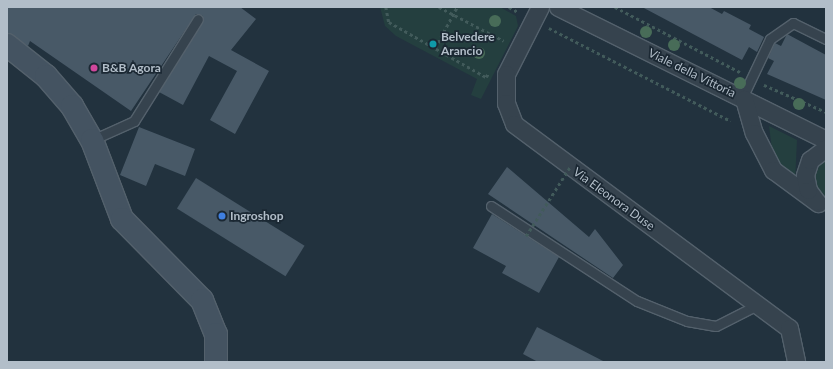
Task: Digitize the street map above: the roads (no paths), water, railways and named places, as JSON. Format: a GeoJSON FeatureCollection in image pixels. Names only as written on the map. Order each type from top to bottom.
{"type":"FeatureCollection","features":[{"type":"Feature","properties":{"kind":"main road"},"geometry":{"type":"LineString","coordinates":[[7,45],[60,90],[92,140],[122,219],[189,286],[211,316],[216,334],[216,362]]}},
{"type":"Feature","properties":{"kind":"street","name":"Viale della Vittoria"},"geometry":{"type":"LineString","coordinates":[[558,7],[826,140]]}},
{"type":"Feature","properties":{"kind":"street","name":"Via Eleonora Duse"},"geometry":{"type":"LineString","coordinates":[[537,14],[509,47],[505,81],[511,117],[518,129],[759,304],[789,328],[796,362]]}},
{"type":"Feature","properties":{"kind":"street"},"geometry":{"type":"LineString","coordinates":[[743,98],[754,133],[773,170],[822,205]]}},
{"type":"Feature","properties":{"kind":"street"},"geometry":{"type":"LineString","coordinates":[[822,205],[808,190],[805,175],[810,160],[826,148]]}},
{"type":"Feature","properties":{"kind":"lane"},"geometry":{"type":"LineString","coordinates":[[92,140],[134,120],[198,19]]}},
{"type":"Feature","properties":{"kind":"lane"},"geometry":{"type":"LineString","coordinates":[[743,98],[770,38],[793,23],[826,39]]}},
{"type":"Feature","properties":{"kind":"lane"},"geometry":{"type":"LineString","coordinates":[[491,206],[637,301],[687,321],[716,326],[759,304]]}},
{"type":"Feature","properties":{"kind":"place","name":"Belvedere Arancio"},"geometry":{"type":"Point","coordinates":[433,44]}},
{"type":"Feature","properties":{"kind":"place","name":"B&B Agora"},"geometry":{"type":"Point","coordinates":[94,68]}},
{"type":"Feature","properties":{"kind":"place","name":"Ingroshop"},"geometry":{"type":"Point","coordinates":[222,216]}}]}
